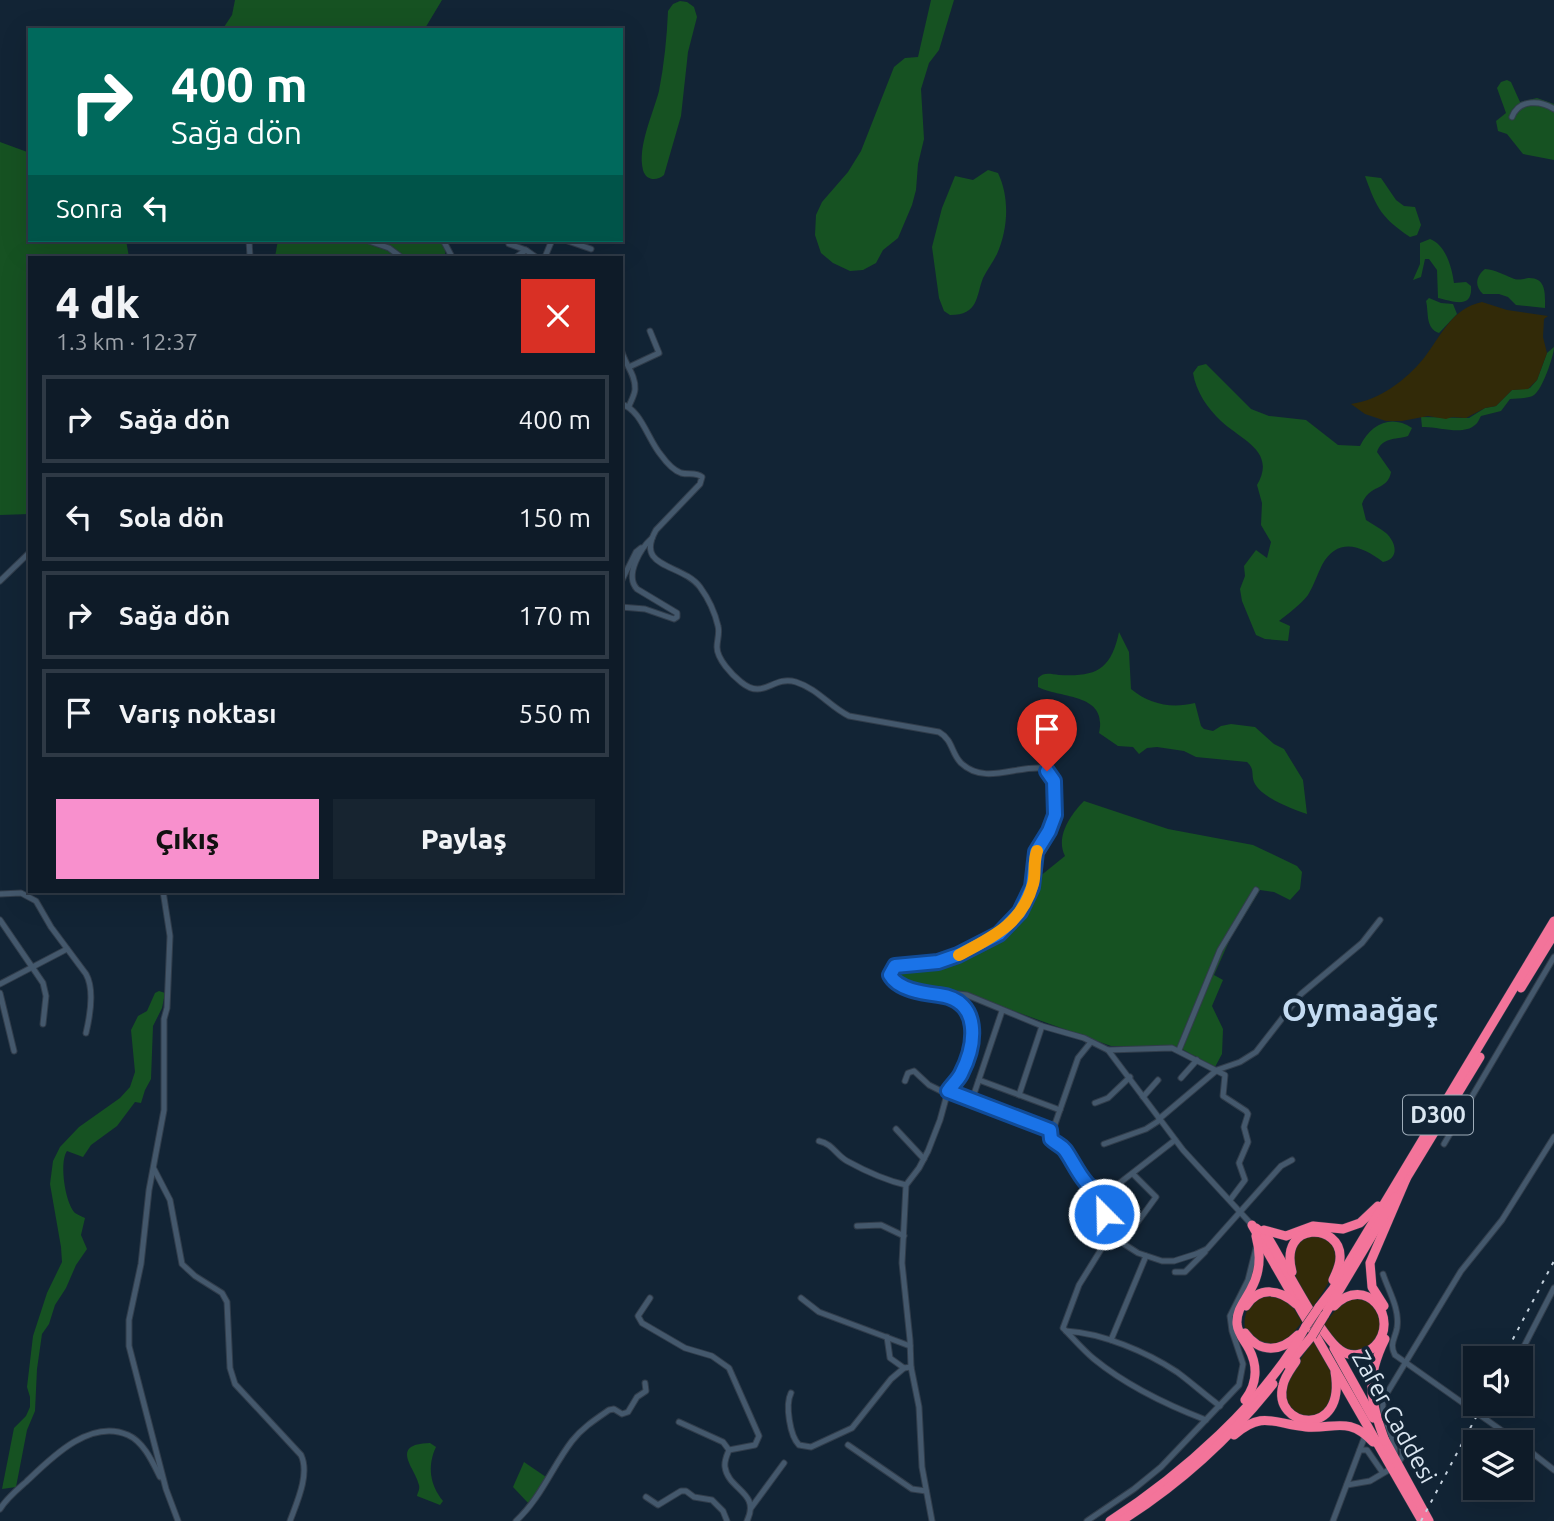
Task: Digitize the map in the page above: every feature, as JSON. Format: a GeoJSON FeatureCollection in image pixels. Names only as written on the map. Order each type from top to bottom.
{"type":"FeatureCollection","features":[{"type":"Feature","properties":{"kind":"highway","name":"D300"},"geometry":{"type":"LineString","coordinates":[[1403,1178],[1554,921]]}},
{"type":"Feature","properties":{"kind":"highway","name":"D300"},"geometry":{"type":"LineString","coordinates":[[1121,1521],[1192,1468],[1244,1417],[1319,1336],[1322,1312],[1554,934]]}},
{"type":"Feature","properties":{"kind":"highway"},"geometry":{"type":"LineString","coordinates":[[1252,1225],[1272,1234],[1286,1236],[1313,1226],[1336,1229],[1351,1227],[1368,1217],[1403,1178]]}},
{"type":"Feature","properties":{"kind":"highway"},"geometry":{"type":"LineString","coordinates":[[1389,1438],[1372,1405],[1371,1380],[1373,1367],[1386,1338],[1389,1319],[1372,1287],[1369,1271],[1372,1255],[1403,1178]]}},
{"type":"Feature","properties":{"kind":"highway"},"geometry":{"type":"LineString","coordinates":[[1188,1462],[1241,1405],[1254,1385],[1254,1362],[1237,1324],[1242,1302],[1255,1282],[1258,1269],[1257,1241],[1252,1225]]}},
{"type":"Feature","properties":{"kind":"highway"},"geometry":{"type":"LineString","coordinates":[[1252,1225],[1268,1238],[1297,1287],[1319,1336]]}},
{"type":"Feature","properties":{"kind":"highway"},"geometry":{"type":"LineString","coordinates":[[1252,1225],[1306,1321]]}},
{"type":"Feature","properties":{"kind":"highway"},"geometry":{"type":"LineString","coordinates":[[1297,1287],[1289,1260],[1292,1245],[1306,1233],[1317,1232],[1329,1237],[1338,1246],[1340,1259],[1322,1312]]}},
{"type":"Feature","properties":{"kind":"highway"},"geometry":{"type":"LineString","coordinates":[[1306,1321],[1288,1344],[1273,1349],[1254,1343],[1245,1333],[1242,1322],[1245,1308],[1250,1301],[1258,1294],[1272,1291],[1287,1296],[1319,1336],[1341,1351],[1360,1354],[1377,1344],[1382,1335],[1382,1313],[1376,1303],[1367,1296],[1356,1294],[1344,1297],[1322,1312]]}},
{"type":"Feature","properties":{"kind":"highway","name":"D300"},"geometry":{"type":"LineString","coordinates":[[1110,1521],[1154,1491],[1236,1417],[1298,1342],[1306,1321],[1322,1312]]}},
{"type":"Feature","properties":{"kind":"highway"},"geometry":{"type":"LineString","coordinates":[[1319,1336],[1284,1381],[1282,1388],[1285,1405],[1292,1414],[1301,1420],[1312,1422],[1326,1415],[1335,1400],[1334,1368]]}},
{"type":"Feature","properties":{"kind":"highway","name":"Zafer Caddesi"},"geometry":{"type":"LineString","coordinates":[[1319,1336],[1389,1438],[1392,1466],[1422,1521]]}},
{"type":"Feature","properties":{"kind":"highway","name":"Zafer Caddesi"},"geometry":{"type":"LineString","coordinates":[[1319,1336],[1382,1452],[1429,1521]]}},
{"type":"Feature","properties":{"kind":"highway"},"geometry":{"type":"LineString","coordinates":[[1158,1495],[1194,1469],[1242,1428],[1257,1420],[1274,1420],[1310,1427],[1342,1425],[1366,1434],[1382,1452]]}},
{"type":"Feature","properties":{"kind":"street"},"geometry":{"type":"LineString","coordinates":[[1512,117],[1518,108],[1539,101],[1554,109]]}},
{"type":"Feature","properties":{"kind":"street"},"geometry":{"type":"LineString","coordinates":[[372,242],[389,248],[400,256]]}},
{"type":"Feature","properties":{"kind":"street"},"geometry":{"type":"LineString","coordinates":[[572,242],[591,248]]}},
{"type":"Feature","properties":{"kind":"street"},"geometry":{"type":"LineString","coordinates":[[509,244],[531,251],[535,256]]}},
{"type":"Feature","properties":{"kind":"street"},"geometry":{"type":"LineString","coordinates":[[517,256],[526,250]]}},
{"type":"Feature","properties":{"kind":"street"},"geometry":{"type":"LineString","coordinates":[[629,367],[659,353],[650,331]]}},
{"type":"Feature","properties":{"kind":"street"},"geometry":{"type":"LineString","coordinates":[[623,358],[629,367],[635,388],[629,406]]}},
{"type":"Feature","properties":{"kind":"street"},"geometry":{"type":"LineString","coordinates":[[623,404],[629,406],[671,467],[680,472],[698,474],[702,479],[652,538],[636,552],[623,578]]}},
{"type":"Feature","properties":{"kind":"street"},"geometry":{"type":"LineString","coordinates":[[652,538],[650,552],[654,559],[684,573],[706,596],[718,624],[718,653],[732,673],[749,688],[760,690],[778,682],[796,682],[823,695],[849,716],[939,732],[950,740],[957,759],[968,768],[1003,775],[1041,768],[1051,775],[1055,788],[1055,815],[1036,852],[1032,887],[1015,918],[999,934],[958,955],[938,962],[898,965],[891,970],[890,975],[895,981],[930,995],[967,995],[1002,1011],[1108,1050],[1175,1140],[1252,1225]]}},
{"type":"Feature","properties":{"kind":"street"},"geometry":{"type":"LineString","coordinates":[[623,607],[645,609],[674,619],[678,616],[632,583],[631,576],[643,546]]}},
{"type":"Feature","properties":{"kind":"street"},"geometry":{"type":"LineString","coordinates":[[0,581],[28,554]]}},
{"type":"Feature","properties":{"kind":"street"},"geometry":{"type":"LineString","coordinates":[[1178,1050],[1220,950],[1256,891]]}},
{"type":"Feature","properties":{"kind":"street"},"geometry":{"type":"LineString","coordinates":[[0,894],[18,892],[32,898],[43,910],[51,927],[90,983],[90,1013],[86,1033]]}},
{"type":"Feature","properties":{"kind":"street"},"geometry":{"type":"LineString","coordinates":[[164,893],[170,936],[164,1019],[164,1110],[128,1333],[129,1346],[166,1489]]}},
{"type":"Feature","properties":{"kind":"street"},"geometry":{"type":"LineString","coordinates":[[0,920],[42,980],[45,990],[43,1024]]}},
{"type":"Feature","properties":{"kind":"street"},"geometry":{"type":"LineString","coordinates":[[1104,1144],[1146,1129],[1217,1070],[1240,1062],[1256,1052],[1301,994],[1362,943],[1380,920]]}},
{"type":"Feature","properties":{"kind":"street"},"geometry":{"type":"LineString","coordinates":[[0,984],[67,948]]}},
{"type":"Feature","properties":{"kind":"street"},"geometry":{"type":"LineString","coordinates":[[1444,1144],[1554,957]]}},
{"type":"Feature","properties":{"kind":"street"},"geometry":{"type":"LineString","coordinates":[[0,993],[14,1051]]}},
{"type":"Feature","properties":{"kind":"street"},"geometry":{"type":"LineString","coordinates":[[932,1521],[921,1457],[918,1397],[907,1367],[910,1346],[902,1264],[906,1185],[924,1159],[948,1092],[962,1071],[973,1031],[971,1018],[965,1009],[938,994]]}},
{"type":"Feature","properties":{"kind":"street"},"geometry":{"type":"LineString","coordinates":[[972,1100],[1002,1011]]}},
{"type":"Feature","properties":{"kind":"street"},"geometry":{"type":"LineString","coordinates":[[1019,1095],[1042,1026]]}},
{"type":"Feature","properties":{"kind":"street"},"geometry":{"type":"LineString","coordinates":[[1050,1130],[1054,1127],[1078,1058],[1091,1042]]}},
{"type":"Feature","properties":{"kind":"street"},"geometry":{"type":"LineString","coordinates":[[1108,1050],[1163,1047],[1178,1050],[1226,1077],[1223,1096],[1248,1114],[1244,1127],[1248,1142],[1239,1163],[1245,1180],[1230,1200]]}},
{"type":"Feature","properties":{"kind":"street"},"geometry":{"type":"LineString","coordinates":[[1181,1078],[1197,1060]]}},
{"type":"Feature","properties":{"kind":"street"},"geometry":{"type":"LineString","coordinates":[[905,1081],[907,1075],[914,1071],[929,1085],[1050,1130]]}},
{"type":"Feature","properties":{"kind":"street"},"geometry":{"type":"LineString","coordinates":[[1095,1104],[1108,1098],[1129,1077]]}},
{"type":"Feature","properties":{"kind":"street"},"geometry":{"type":"LineString","coordinates":[[979,1080],[1060,1110]]}},
{"type":"Feature","properties":{"kind":"street"},"geometry":{"type":"LineString","coordinates":[[1143,1097],[1158,1080]]}},
{"type":"Feature","properties":{"kind":"street"},"geometry":{"type":"LineString","coordinates":[[896,1129],[924,1159]]}},
{"type":"Feature","properties":{"kind":"street"},"geometry":{"type":"LineString","coordinates":[[1050,1130],[1051,1139],[1066,1152],[1084,1180],[1099,1194],[1107,1194],[1175,1140]]}},
{"type":"Feature","properties":{"kind":"street"},"geometry":{"type":"LineString","coordinates":[[1389,1438],[1382,1403],[1461,1271],[1502,1220],[1554,1137]]}},
{"type":"Feature","properties":{"kind":"street"},"geometry":{"type":"LineString","coordinates":[[819,1141],[829,1144],[841,1157],[869,1173],[906,1185]]}},
{"type":"Feature","properties":{"kind":"street"},"geometry":{"type":"LineString","coordinates":[[1175,1272],[1185,1272],[1281,1166],[1293,1160]]}},
{"type":"Feature","properties":{"kind":"street"},"geometry":{"type":"LineString","coordinates":[[153,1168],[170,1200],[182,1264],[222,1293],[228,1302],[231,1377],[304,1461],[304,1475],[290,1521]]}},
{"type":"Feature","properties":{"kind":"street"},"geometry":{"type":"LineString","coordinates":[[1133,1174],[1156,1196],[1134,1227],[1111,1233],[1079,1285],[1063,1328],[1097,1362],[1142,1391],[1206,1420]]}},
{"type":"Feature","properties":{"kind":"street"},"geometry":{"type":"LineString","coordinates":[[1107,1194],[1104,1214],[1111,1233],[1146,1256],[1170,1261],[1207,1249]]}},
{"type":"Feature","properties":{"kind":"street"},"geometry":{"type":"LineString","coordinates":[[857,1226],[881,1225],[904,1236]]}},
{"type":"Feature","properties":{"kind":"street"},"geometry":{"type":"LineString","coordinates":[[1087,1521],[1152,1475],[1237,1389],[1242,1377],[1243,1359],[1233,1335],[1230,1316],[1248,1280],[1257,1241]]}},
{"type":"Feature","properties":{"kind":"street"},"geometry":{"type":"LineString","coordinates":[[1111,1340],[1146,1256]]}},
{"type":"Feature","properties":{"kind":"street"},"geometry":{"type":"LineString","coordinates":[[1383,1274],[1397,1314],[1392,1348],[1395,1355],[1501,1430]]}},
{"type":"Feature","properties":{"kind":"street"},"geometry":{"type":"LineString","coordinates":[[1524,1346],[1554,1288]]}},
{"type":"Feature","properties":{"kind":"street"},"geometry":{"type":"LineString","coordinates":[[650,1298],[638,1316],[642,1322],[685,1348],[712,1356],[729,1368],[759,1438],[755,1445],[729,1450]]}},
{"type":"Feature","properties":{"kind":"street"},"geometry":{"type":"LineString","coordinates":[[801,1298],[819,1312],[910,1346]]}},
{"type":"Feature","properties":{"kind":"street"},"geometry":{"type":"LineString","coordinates":[[1066,1331],[1089,1333],[1111,1340],[1166,1366],[1220,1406]]}},
{"type":"Feature","properties":{"kind":"street"},"geometry":{"type":"LineString","coordinates":[[887,1337],[890,1358],[907,1367]]}},
{"type":"Feature","properties":{"kind":"street"},"geometry":{"type":"LineString","coordinates":[[791,1393],[787,1406],[793,1437],[799,1445],[811,1447],[856,1426],[891,1379],[907,1367]]}},
{"type":"Feature","properties":{"kind":"street"},"geometry":{"type":"LineString","coordinates":[[516,1521],[536,1499],[567,1448],[583,1429],[611,1409],[628,1412],[637,1397],[646,1391],[645,1383]]}},
{"type":"Feature","properties":{"kind":"street"},"geometry":{"type":"LineString","coordinates":[[678,1422],[723,1442],[729,1450]]}},
{"type":"Feature","properties":{"kind":"street"},"geometry":{"type":"LineString","coordinates":[[0,1509],[49,1460],[70,1444],[93,1434],[111,1432],[129,1435],[142,1446],[166,1489],[178,1521]]}},
{"type":"Feature","properties":{"kind":"street"},"geometry":{"type":"LineString","coordinates":[[1333,1521],[1366,1434]]}},
{"type":"Feature","properties":{"kind":"street"},"geometry":{"type":"LineString","coordinates":[[848,1445],[912,1489],[926,1492]]}},
{"type":"Feature","properties":{"kind":"street"},"geometry":{"type":"LineString","coordinates":[[729,1450],[725,1471],[749,1501],[751,1508]]}},
{"type":"Feature","properties":{"kind":"street"},"geometry":{"type":"LineString","coordinates":[[1346,1485],[1370,1480],[1392,1466],[1367,1450],[1360,1450]]}},
{"type":"Feature","properties":{"kind":"street"},"geometry":{"type":"LineString","coordinates":[[1533,1453],[1553,1468]]}},
{"type":"Feature","properties":{"kind":"street"},"geometry":{"type":"LineString","coordinates":[[747,1521],[751,1508],[784,1463]]}},
{"type":"Feature","properties":{"kind":"street"},"geometry":{"type":"LineString","coordinates":[[646,1497],[658,1505],[681,1491],[686,1491],[694,1497],[712,1500],[723,1511],[727,1521]]}},
{"type":"Feature","properties":{"kind":"green space"},"geometry":{"type":"Polygon","coordinates":[[[235,0],[442,0],[425,28],[223,28],[232,15],[235,0]]]}},
{"type":"Feature","properties":{"kind":"green space"},"geometry":{"type":"Polygon","coordinates":[[[931,0],[954,0],[939,50],[929,63],[921,89],[924,139],[912,205],[898,238],[883,250],[876,263],[863,270],[850,271],[833,263],[821,253],[815,235],[816,215],[822,202],[848,172],[861,151],[894,67],[905,58],[918,57],[931,0]]]}},
{"type":"Feature","properties":{"kind":"green space"},"geometry":{"type":"Polygon","coordinates":[[[680,1],[694,7],[697,17],[688,52],[681,116],[664,175],[652,179],[643,170],[642,151],[659,91],[668,11],[673,4],[680,1]]]}},
{"type":"Feature","properties":{"kind":"green space"},"geometry":{"type":"Polygon","coordinates":[[[1501,82],[1511,82],[1520,102],[1537,98],[1554,104],[1554,160],[1523,154],[1507,134],[1498,131],[1496,121],[1506,113],[1497,88],[1501,82]]]}},
{"type":"Feature","properties":{"kind":"green space"},"geometry":{"type":"Polygon","coordinates":[[[0,142],[28,152],[28,242],[126,242],[129,256],[28,256],[28,514],[0,515],[0,142]]]}},
{"type":"Feature","properties":{"kind":"green space"},"geometry":{"type":"Polygon","coordinates":[[[988,170],[998,173],[1002,183],[1006,203],[1003,234],[975,303],[966,312],[950,315],[944,311],[939,298],[932,247],[942,208],[955,176],[973,180],[988,170]]]}},
{"type":"Feature","properties":{"kind":"green space"},"geometry":{"type":"Polygon","coordinates":[[[1365,176],[1381,178],[1396,200],[1404,206],[1415,207],[1421,225],[1417,235],[1410,237],[1386,218],[1373,197],[1365,176]]]}},
{"type":"Feature","properties":{"kind":"green space"},"geometry":{"type":"Polygon","coordinates":[[[1430,239],[1444,252],[1454,283],[1466,282],[1471,286],[1471,294],[1465,301],[1438,298],[1437,270],[1429,259],[1425,259],[1421,277],[1413,280],[1420,264],[1420,243],[1430,239]]]}},
{"type":"Feature","properties":{"kind":"green space"},"geometry":{"type":"Polygon","coordinates":[[[278,242],[446,242],[445,256],[275,256],[278,242]]]}},
{"type":"Feature","properties":{"kind":"green space"},"geometry":{"type":"Polygon","coordinates":[[[1485,269],[1520,280],[1539,280],[1544,288],[1545,308],[1516,305],[1508,297],[1499,294],[1483,294],[1477,281],[1485,269]]]}},
{"type":"Feature","properties":{"kind":"green space"},"geometry":{"type":"Polygon","coordinates":[[[1429,298],[1453,304],[1457,314],[1439,333],[1431,328],[1426,301],[1429,298]]]}},
{"type":"Feature","properties":{"kind":"green space"},"geometry":{"type":"Polygon","coordinates":[[[1554,347],[1547,372],[1534,395],[1510,399],[1501,411],[1481,416],[1476,424],[1464,430],[1422,427],[1421,417],[1469,418],[1485,408],[1496,406],[1512,390],[1530,388],[1537,380],[1547,353],[1554,347]]]}},
{"type":"Feature","properties":{"kind":"green space"},"geometry":{"type":"Polygon","coordinates":[[[1206,364],[1251,409],[1269,416],[1306,420],[1338,445],[1360,446],[1376,427],[1389,422],[1412,428],[1408,436],[1390,440],[1379,447],[1377,452],[1391,472],[1386,482],[1369,493],[1362,504],[1366,520],[1386,533],[1392,541],[1394,554],[1383,562],[1359,548],[1343,547],[1335,550],[1322,565],[1308,595],[1279,621],[1290,626],[1288,641],[1265,639],[1256,635],[1242,601],[1240,589],[1245,576],[1244,566],[1256,550],[1267,558],[1271,542],[1261,525],[1262,503],[1257,485],[1263,463],[1254,447],[1221,421],[1203,400],[1193,373],[1198,366],[1206,364]]]}},
{"type":"Feature","properties":{"kind":"green space"},"geometry":{"type":"Polygon","coordinates":[[[1119,632],[1129,652],[1131,689],[1161,704],[1195,703],[1204,729],[1213,731],[1231,724],[1255,727],[1284,749],[1303,780],[1307,814],[1263,793],[1254,782],[1252,769],[1247,762],[1196,757],[1184,751],[1157,747],[1147,748],[1139,754],[1133,747],[1118,746],[1099,733],[1100,720],[1097,711],[1090,704],[1038,687],[1038,678],[1045,674],[1083,674],[1100,668],[1111,655],[1119,632]]]}},
{"type":"Feature","properties":{"kind":"green space"},"geometry":{"type":"Polygon","coordinates":[[[1084,801],[1168,829],[1253,845],[1297,866],[1302,872],[1300,889],[1290,900],[1274,892],[1260,890],[1230,939],[1214,975],[1223,980],[1212,1006],[1223,1029],[1222,1054],[1215,1067],[1178,1047],[1111,1046],[961,992],[931,994],[896,977],[895,972],[899,967],[934,965],[959,958],[1006,932],[1025,908],[1039,877],[1065,856],[1062,849],[1063,834],[1074,812],[1084,801]]]}},
{"type":"Feature","properties":{"kind":"green space"},"geometry":{"type":"Polygon","coordinates":[[[155,993],[165,993],[162,1008],[153,1026],[151,1079],[141,1103],[135,1102],[117,1126],[91,1145],[83,1157],[67,1151],[65,1156],[63,1173],[68,1201],[75,1213],[85,1218],[81,1235],[87,1249],[76,1265],[42,1334],[35,1411],[27,1430],[16,1487],[2,1489],[14,1428],[26,1416],[30,1407],[27,1387],[33,1336],[47,1293],[62,1262],[50,1184],[53,1161],[60,1147],[79,1127],[120,1098],[130,1087],[135,1072],[131,1030],[138,1016],[147,1011],[155,993]]]}},
{"type":"Feature","properties":{"kind":"green space"},"geometry":{"type":"Polygon","coordinates":[[[430,1443],[436,1447],[431,1461],[431,1475],[443,1501],[440,1505],[417,1496],[419,1485],[407,1453],[417,1444],[430,1443]]]}},
{"type":"Feature","properties":{"kind":"green space"},"geometry":{"type":"Polygon","coordinates":[[[524,1462],[546,1477],[530,1505],[513,1487],[524,1462]]]}},
{"type":"Feature","properties":{"kind":"sand"},"geometry":{"type":"Polygon","coordinates":[[[1482,302],[1507,310],[1548,316],[1544,319],[1543,337],[1547,353],[1537,380],[1528,389],[1512,390],[1496,406],[1485,408],[1466,418],[1428,416],[1386,421],[1365,414],[1351,404],[1372,398],[1401,381],[1424,358],[1455,317],[1472,305],[1482,302]]]}},
{"type":"Feature","properties":{"kind":"sand"},"geometry":{"type":"Polygon","coordinates":[[[1314,1234],[1332,1243],[1335,1260],[1331,1277],[1312,1308],[1298,1283],[1292,1265],[1298,1240],[1314,1234]]]}},
{"type":"Feature","properties":{"kind":"sand"},"geometry":{"type":"Polygon","coordinates":[[[1279,1295],[1291,1304],[1302,1322],[1286,1342],[1263,1346],[1245,1329],[1245,1316],[1257,1298],[1279,1295]]]}},
{"type":"Feature","properties":{"kind":"sand"},"geometry":{"type":"Polygon","coordinates":[[[1345,1298],[1368,1299],[1380,1319],[1380,1330],[1368,1349],[1345,1352],[1323,1326],[1345,1298]]]}},
{"type":"Feature","properties":{"kind":"sand"},"geometry":{"type":"Polygon","coordinates":[[[1313,1341],[1329,1368],[1332,1391],[1326,1413],[1302,1418],[1286,1403],[1286,1380],[1313,1341]]]}},
{"type":"Feature","properties":{"kind":"railway"},"geometry":{"type":"LineString","coordinates":[[1509,1346],[1554,1261]]}},
{"type":"Feature","properties":{"kind":"railway"},"geometry":{"type":"LineString","coordinates":[[1421,1521],[1477,1416]]}},
{"type":"Feature","properties":{"kind":"slow traffic"},"geometry":{"type":"LineString","coordinates":[[959,955],[999,934],[1020,912],[1032,887],[1037,851]]}},
{"type":"Feature","properties":{"kind":"district","name":"Oymaağaç"},"geometry":{"type":"Point","coordinates":[1360,1010]}},
{"type":"Feature","properties":{"kind":"route"},"geometry":{"type":"LineString","coordinates":[[1047,771],[1054,781],[1055,815],[1036,852],[1032,887],[1020,912],[999,934],[958,955],[938,962],[895,966],[890,975],[895,981],[918,991],[930,995],[938,994],[952,1000],[969,1014],[973,1039],[961,1073],[948,1091],[1050,1130],[1051,1139],[1066,1152],[1084,1180],[1099,1194],[1107,1194],[1104,1214]]}}]}
